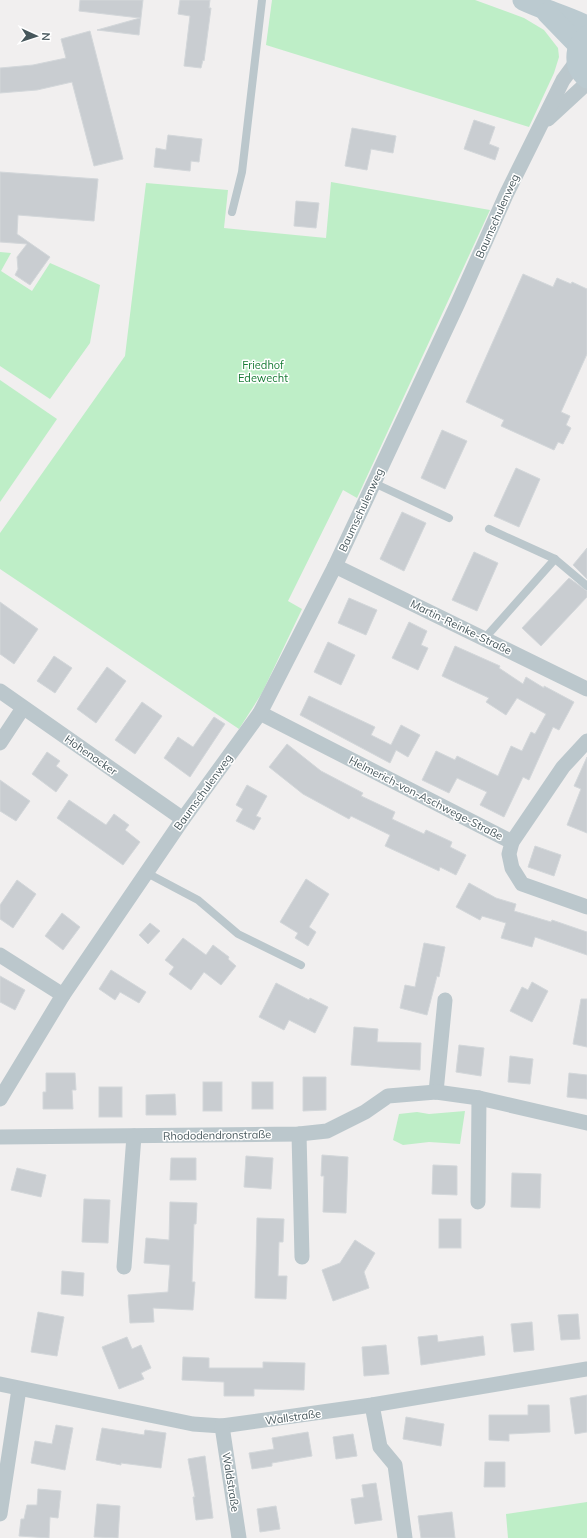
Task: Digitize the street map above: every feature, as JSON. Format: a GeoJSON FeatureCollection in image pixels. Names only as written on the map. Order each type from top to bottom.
{"type":"FeatureCollection","features":[{"type":"Feature","properties":{"kind":"main road"},"geometry":{"type":"LineString","coordinates":[[523,0],[587,26]]}},
{"type":"Feature","properties":{"kind":"main road"},"geometry":{"type":"LineString","coordinates":[[544,9],[582,55]]}},
{"type":"Feature","properties":{"kind":"street","name":"Baumschulenweg"},"geometry":{"type":"LineString","coordinates":[[0,1099],[63,995],[183,819],[260,713],[335,566],[458,303],[506,195],[563,80],[582,55]]}},
{"type":"Feature","properties":{"kind":"street","name":"Baumschulenweg"},"geometry":{"type":"LineString","coordinates":[[539,128],[587,83]]}},
{"type":"Feature","properties":{"kind":"street","name":"Martin-Reinke-Straße"},"geometry":{"type":"LineString","coordinates":[[335,566],[587,689]]}},
{"type":"Feature","properties":{"kind":"street","name":"Hohenacker"},"geometry":{"type":"LineString","coordinates":[[0,691],[183,819]]}},
{"type":"Feature","properties":{"kind":"street"},"geometry":{"type":"LineString","coordinates":[[0,743],[24,708]]}},
{"type":"Feature","properties":{"kind":"street","name":"Helmerich-von-Aschwege-Straße"},"geometry":{"type":"LineString","coordinates":[[260,713],[512,842],[508,854],[512,868],[522,884],[587,907]]}},
{"type":"Feature","properties":{"kind":"street"},"geometry":{"type":"LineString","coordinates":[[512,842],[563,767],[587,741]]}},
{"type":"Feature","properties":{"kind":"street"},"geometry":{"type":"LineString","coordinates":[[0,955],[63,995]]}},
{"type":"Feature","properties":{"kind":"street"},"geometry":{"type":"LineString","coordinates":[[436,1092],[445,1000]]}},
{"type":"Feature","properties":{"kind":"street","name":"Rhododendronstraße"},"geometry":{"type":"LineString","coordinates":[[0,1137],[299,1134],[327,1131],[365,1112],[388,1096],[436,1092],[479,1098],[587,1124]]}},
{"type":"Feature","properties":{"kind":"street"},"geometry":{"type":"LineString","coordinates":[[478,1202],[479,1098]]}},
{"type":"Feature","properties":{"kind":"street"},"geometry":{"type":"LineString","coordinates":[[299,1134],[302,1257]]}},
{"type":"Feature","properties":{"kind":"street"},"geometry":{"type":"LineString","coordinates":[[124,1267],[134,1136]]}},
{"type":"Feature","properties":{"kind":"street","name":"Wallstraße"},"geometry":{"type":"LineString","coordinates":[[0,1384],[193,1424],[222,1426],[372,1405],[587,1369]]}},
{"type":"Feature","properties":{"kind":"street"},"geometry":{"type":"LineString","coordinates":[[0,1514],[20,1389]]}},
{"type":"Feature","properties":{"kind":"street"},"geometry":{"type":"LineString","coordinates":[[372,1405],[380,1447],[395,1465],[405,1538]]}},
{"type":"Feature","properties":{"kind":"street","name":"Waldstraße"},"geometry":{"type":"LineString","coordinates":[[222,1426],[239,1538]]}},
{"type":"Feature","properties":{"kind":"lane"},"geometry":{"type":"LineString","coordinates":[[232,212],[242,172],[262,0]]}},
{"type":"Feature","properties":{"kind":"lane"},"geometry":{"type":"LineString","coordinates":[[374,483],[449,518]]}},
{"type":"Feature","properties":{"kind":"lane"},"geometry":{"type":"LineString","coordinates":[[489,529],[555,559],[587,586]]}},
{"type":"Feature","properties":{"kind":"lane"},"geometry":{"type":"LineString","coordinates":[[485,638],[555,559]]}},
{"type":"Feature","properties":{"kind":"lane"},"geometry":{"type":"LineString","coordinates":[[147,873],[198,900],[238,934],[301,965]]}},
{"type":"Feature","properties":{"kind":"green space"},"geometry":{"type":"Polygon","coordinates":[[[272,0],[475,0],[524,18],[544,30],[558,48],[559,57],[554,73],[529,127],[266,45],[272,0]]]}},
{"type":"Feature","properties":{"kind":"green space","name":"Friedhof Edewecht"},"geometry":{"type":"Polygon","coordinates":[[[331,182],[490,210],[357,498],[343,490],[288,601],[302,609],[262,693],[239,729],[0,569],[0,533],[125,356],[146,183],[228,190],[224,228],[326,238],[331,182]]]}},
{"type":"Feature","properties":{"kind":"green space"},"geometry":{"type":"Polygon","coordinates":[[[0,252],[11,253],[1,271],[32,291],[50,263],[100,285],[90,343],[50,399],[0,366],[0,252]]]}},
{"type":"Feature","properties":{"kind":"green space"},"geometry":{"type":"Polygon","coordinates":[[[0,380],[57,419],[0,502],[0,380]]]}},
{"type":"Feature","properties":{"kind":"green space"},"geometry":{"type":"Polygon","coordinates":[[[465,1111],[460,1144],[429,1142],[403,1145],[393,1140],[399,1114],[417,1112],[429,1114],[465,1111]]]}},
{"type":"Feature","properties":{"kind":"green space"},"geometry":{"type":"Polygon","coordinates":[[[587,1502],[587,1538],[508,1538],[506,1514],[587,1502]]]}},
{"type":"Feature","properties":{"kind":"building"},"geometry":{"type":"Polygon","coordinates":[[[80,0],[143,0],[139,35],[97,30],[140,18],[79,11],[80,0]]]}},
{"type":"Feature","properties":{"kind":"building"},"geometry":{"type":"Polygon","coordinates":[[[180,0],[210,0],[209,8],[211,8],[204,61],[203,60],[201,68],[184,66],[190,16],[178,14],[180,0]]]}},
{"type":"Feature","properties":{"kind":"building"},"geometry":{"type":"Polygon","coordinates":[[[90,31],[123,159],[94,166],[72,82],[37,90],[0,93],[0,68],[33,65],[66,58],[61,39],[90,31]]]}},
{"type":"Feature","properties":{"kind":"building"},"geometry":{"type":"Polygon","coordinates":[[[474,120],[495,127],[489,144],[499,148],[495,160],[464,149],[474,120]]]}},
{"type":"Feature","properties":{"kind":"building"},"geometry":{"type":"Polygon","coordinates":[[[352,128],[396,136],[393,153],[371,149],[367,170],[345,166],[352,128]]]}},
{"type":"Feature","properties":{"kind":"building"},"geometry":{"type":"Polygon","coordinates":[[[168,135],[202,139],[199,162],[191,161],[190,171],[154,167],[156,148],[166,150],[168,135]]]}},
{"type":"Feature","properties":{"kind":"building"},"geometry":{"type":"Polygon","coordinates":[[[0,172],[98,179],[94,221],[18,215],[17,234],[50,257],[30,285],[15,275],[18,269],[17,257],[27,244],[0,242],[0,172]]]}},
{"type":"Feature","properties":{"kind":"building"},"geometry":{"type":"Polygon","coordinates":[[[296,201],[319,203],[316,228],[294,226],[296,201]]]}},
{"type":"Feature","properties":{"kind":"building"},"geometry":{"type":"Polygon","coordinates":[[[523,274],[553,287],[557,278],[571,284],[572,282],[587,289],[587,354],[561,412],[570,416],[566,425],[571,428],[563,444],[558,442],[554,450],[501,426],[504,420],[466,402],[523,274]]]}},
{"type":"Feature","properties":{"kind":"building"},"geometry":{"type":"Polygon","coordinates":[[[442,430],[467,441],[445,489],[421,478],[442,430]]]}},
{"type":"Feature","properties":{"kind":"building"},"geometry":{"type":"Polygon","coordinates":[[[516,468],[540,479],[519,527],[494,516],[516,468]]]}},
{"type":"Feature","properties":{"kind":"building"},"geometry":{"type":"Polygon","coordinates":[[[402,512],[426,523],[404,571],[380,559],[402,512]]]}},
{"type":"Feature","properties":{"kind":"building"},"geometry":{"type":"Polygon","coordinates":[[[587,548],[587,579],[573,565],[587,548]]]}},
{"type":"Feature","properties":{"kind":"building"},"geometry":{"type":"Polygon","coordinates":[[[474,552],[498,563],[477,611],[452,600],[474,552]]]}},
{"type":"Feature","properties":{"kind":"building"},"geometry":{"type":"Polygon","coordinates":[[[569,578],[587,591],[587,597],[541,646],[522,628],[569,578]]]}},
{"type":"Feature","properties":{"kind":"building"},"geometry":{"type":"Polygon","coordinates":[[[349,598],[377,610],[366,635],[338,623],[349,598]]]}},
{"type":"Feature","properties":{"kind":"building"},"geometry":{"type":"Polygon","coordinates":[[[0,602],[38,629],[14,664],[0,654],[0,602]]]}},
{"type":"Feature","properties":{"kind":"building"},"geometry":{"type":"Polygon","coordinates":[[[409,622],[427,631],[421,645],[428,648],[418,670],[392,658],[409,622]]]}},
{"type":"Feature","properties":{"kind":"building"},"geometry":{"type":"Polygon","coordinates":[[[328,642],[355,655],[341,685],[314,672],[328,642]]]}},
{"type":"Feature","properties":{"kind":"building"},"geometry":{"type":"Polygon","coordinates":[[[455,646],[500,666],[499,668],[523,684],[526,677],[544,688],[544,686],[574,702],[559,730],[553,727],[529,780],[523,777],[504,817],[480,805],[487,792],[457,778],[449,793],[422,780],[436,751],[455,760],[457,756],[498,776],[511,746],[522,751],[531,732],[535,734],[546,714],[517,698],[506,715],[486,702],[489,698],[442,676],[455,646]]]}},
{"type":"Feature","properties":{"kind":"building"},"geometry":{"type":"Polygon","coordinates":[[[54,656],[72,668],[55,693],[37,681],[54,656]]]}},
{"type":"Feature","properties":{"kind":"building"},"geometry":{"type":"Polygon","coordinates":[[[107,667],[126,681],[96,723],[77,709],[107,667]]]}},
{"type":"Feature","properties":{"kind":"building"},"geometry":{"type":"Polygon","coordinates":[[[309,696],[375,727],[371,735],[391,745],[401,725],[420,735],[408,757],[396,750],[390,763],[300,715],[309,696]]]}},
{"type":"Feature","properties":{"kind":"building"},"geometry":{"type":"Polygon","coordinates":[[[142,702],[162,716],[135,754],[115,740],[142,702]]]}},
{"type":"Feature","properties":{"kind":"building"},"geometry":{"type":"Polygon","coordinates":[[[214,717],[225,724],[190,777],[164,758],[178,737],[193,747],[214,717]]]}},
{"type":"Feature","properties":{"kind":"building"},"geometry":{"type":"Polygon","coordinates":[[[287,744],[321,771],[363,793],[361,796],[395,812],[392,819],[424,834],[426,830],[452,842],[450,847],[466,855],[456,875],[440,867],[439,871],[385,846],[390,835],[351,816],[349,819],[303,794],[269,767],[287,744]]]}},
{"type":"Feature","properties":{"kind":"building"},"geometry":{"type":"Polygon","coordinates":[[[47,752],[60,761],[56,766],[68,775],[56,792],[32,774],[47,752]]]}},
{"type":"Feature","properties":{"kind":"building"},"geometry":{"type":"Polygon","coordinates":[[[587,757],[587,833],[567,825],[581,789],[574,786],[587,757]]]}},
{"type":"Feature","properties":{"kind":"building"},"geometry":{"type":"Polygon","coordinates":[[[0,780],[30,801],[16,821],[0,811],[0,780]]]}},
{"type":"Feature","properties":{"kind":"building"},"geometry":{"type":"Polygon","coordinates":[[[247,785],[267,796],[256,816],[261,818],[254,830],[236,821],[243,809],[236,805],[247,785]]]}},
{"type":"Feature","properties":{"kind":"building"},"geometry":{"type":"Polygon","coordinates":[[[69,800],[106,825],[114,814],[129,825],[125,830],[140,842],[123,865],[57,818],[69,800]]]}},
{"type":"Feature","properties":{"kind":"building"},"geometry":{"type":"Polygon","coordinates":[[[535,846],[561,855],[554,876],[528,867],[535,846]]]}},
{"type":"Feature","properties":{"kind":"building"},"geometry":{"type":"Polygon","coordinates":[[[306,879],[329,894],[309,927],[316,932],[308,946],[295,938],[298,933],[280,922],[306,879]]]}},
{"type":"Feature","properties":{"kind":"building"},"geometry":{"type":"Polygon","coordinates":[[[17,880],[36,894],[13,928],[0,919],[0,905],[17,880]]]}},
{"type":"Feature","properties":{"kind":"building"},"geometry":{"type":"Polygon","coordinates":[[[469,883],[496,898],[516,904],[514,911],[551,922],[552,920],[587,932],[587,955],[535,937],[532,947],[501,938],[506,923],[482,916],[480,920],[456,907],[469,883]]]}},
{"type":"Feature","properties":{"kind":"building"},"geometry":{"type":"Polygon","coordinates":[[[62,913],[80,927],[63,950],[45,936],[62,913]]]}},
{"type":"Feature","properties":{"kind":"building"},"geometry":{"type":"Polygon","coordinates":[[[150,923],[160,931],[148,944],[139,935],[150,923]]]}},
{"type":"Feature","properties":{"kind":"building"},"geometry":{"type":"Polygon","coordinates":[[[183,938],[206,955],[213,945],[229,957],[228,959],[236,966],[221,985],[204,972],[191,990],[169,974],[174,967],[165,960],[183,938]]]}},
{"type":"Feature","properties":{"kind":"building"},"geometry":{"type":"Polygon","coordinates":[[[424,943],[445,947],[439,977],[437,976],[427,1015],[400,1008],[405,985],[415,987],[424,943]]]}},
{"type":"Feature","properties":{"kind":"building"},"geometry":{"type":"Polygon","coordinates":[[[111,970],[146,992],[139,1003],[120,992],[115,1000],[99,989],[111,970]]]}},
{"type":"Feature","properties":{"kind":"building"},"geometry":{"type":"Polygon","coordinates":[[[0,976],[25,990],[15,1010],[0,1002],[0,976]]]}},
{"type":"Feature","properties":{"kind":"building"},"geometry":{"type":"Polygon","coordinates":[[[532,982],[548,991],[532,1022],[510,1011],[522,987],[528,990],[532,982]]]}},
{"type":"Feature","properties":{"kind":"building"},"geometry":{"type":"Polygon","coordinates":[[[276,983],[309,1000],[310,998],[328,1007],[315,1033],[289,1020],[284,1030],[259,1017],[276,983]]]}},
{"type":"Feature","properties":{"kind":"building"},"geometry":{"type":"Polygon","coordinates":[[[581,999],[587,999],[587,1047],[573,1044],[581,999]]]}},
{"type":"Feature","properties":{"kind":"building"},"geometry":{"type":"Polygon","coordinates":[[[354,1027],[378,1029],[377,1042],[421,1043],[420,1070],[351,1065],[354,1027]]]}},
{"type":"Feature","properties":{"kind":"building"},"geometry":{"type":"Polygon","coordinates":[[[459,1045],[484,1048],[481,1076],[456,1072],[459,1045]]]}},
{"type":"Feature","properties":{"kind":"building"},"geometry":{"type":"Polygon","coordinates":[[[510,1056],[533,1059],[530,1084],[508,1082],[510,1056]]]}},
{"type":"Feature","properties":{"kind":"building"},"geometry":{"type":"Polygon","coordinates":[[[46,1073],[75,1073],[76,1090],[72,1090],[73,1109],[43,1109],[43,1092],[46,1092],[46,1073]]]}},
{"type":"Feature","properties":{"kind":"building"},"geometry":{"type":"Polygon","coordinates":[[[569,1073],[587,1075],[587,1099],[567,1097],[569,1073]]]}},
{"type":"Feature","properties":{"kind":"building"},"geometry":{"type":"Polygon","coordinates":[[[303,1077],[326,1077],[326,1110],[303,1111],[303,1077]]]}},
{"type":"Feature","properties":{"kind":"building"},"geometry":{"type":"Polygon","coordinates":[[[203,1082],[222,1082],[222,1111],[203,1111],[203,1082]]]}},
{"type":"Feature","properties":{"kind":"building"},"geometry":{"type":"Polygon","coordinates":[[[252,1082],[273,1082],[273,1109],[252,1109],[252,1082]]]}},
{"type":"Feature","properties":{"kind":"building"},"geometry":{"type":"Polygon","coordinates":[[[99,1087],[122,1087],[122,1117],[99,1117],[99,1087]]]}},
{"type":"Feature","properties":{"kind":"building"},"geometry":{"type":"Polygon","coordinates":[[[175,1094],[176,1115],[146,1115],[146,1095],[175,1094]]]}},
{"type":"Feature","properties":{"kind":"building"},"geometry":{"type":"Polygon","coordinates":[[[322,1155],[348,1157],[346,1213],[323,1212],[324,1176],[321,1176],[322,1155]]]}},
{"type":"Feature","properties":{"kind":"building"},"geometry":{"type":"Polygon","coordinates":[[[246,1156],[273,1158],[271,1189],[244,1187],[246,1156]]]}},
{"type":"Feature","properties":{"kind":"building"},"geometry":{"type":"Polygon","coordinates":[[[171,1158],[196,1158],[196,1180],[170,1180],[171,1158]]]}},
{"type":"Feature","properties":{"kind":"building"},"geometry":{"type":"Polygon","coordinates":[[[433,1165],[457,1166],[457,1195],[432,1194],[433,1165]]]}},
{"type":"Feature","properties":{"kind":"building"},"geometry":{"type":"Polygon","coordinates":[[[17,1168],[46,1175],[41,1197],[11,1190],[17,1168]]]}},
{"type":"Feature","properties":{"kind":"building"},"geometry":{"type":"Polygon","coordinates":[[[512,1173],[541,1174],[540,1208],[511,1207],[512,1173]]]}},
{"type":"Feature","properties":{"kind":"building"},"geometry":{"type":"Polygon","coordinates":[[[84,1199],[110,1200],[108,1243],[82,1242],[84,1199]]]}},
{"type":"Feature","properties":{"kind":"building"},"geometry":{"type":"Polygon","coordinates":[[[170,1202],[197,1203],[196,1224],[194,1224],[192,1282],[195,1282],[193,1310],[153,1308],[154,1322],[130,1323],[128,1295],[168,1292],[170,1265],[144,1263],[146,1238],[169,1240],[170,1202]]]}},
{"type":"Feature","properties":{"kind":"building"},"geometry":{"type":"Polygon","coordinates":[[[257,1218],[284,1219],[283,1242],[279,1242],[278,1276],[287,1276],[286,1299],[255,1298],[257,1218]]]}},
{"type":"Feature","properties":{"kind":"building"},"geometry":{"type":"Polygon","coordinates":[[[439,1219],[461,1219],[461,1248],[439,1248],[439,1219]]]}},
{"type":"Feature","properties":{"kind":"building"},"geometry":{"type":"Polygon","coordinates":[[[355,1240],[375,1253],[364,1272],[369,1288],[333,1301],[322,1270],[340,1263],[355,1240]]]}},
{"type":"Feature","properties":{"kind":"building"},"geometry":{"type":"Polygon","coordinates":[[[62,1271],[84,1273],[83,1296],[61,1294],[62,1271]]]}},
{"type":"Feature","properties":{"kind":"building"},"geometry":{"type":"Polygon","coordinates":[[[38,1312],[64,1317],[57,1356],[31,1352],[38,1312]]]}},
{"type":"Feature","properties":{"kind":"building"},"geometry":{"type":"Polygon","coordinates":[[[578,1314],[580,1339],[561,1340],[558,1315],[578,1314]]]}},
{"type":"Feature","properties":{"kind":"building"},"geometry":{"type":"Polygon","coordinates":[[[532,1322],[534,1350],[514,1352],[511,1324],[532,1322]]]}},
{"type":"Feature","properties":{"kind":"building"},"geometry":{"type":"Polygon","coordinates":[[[437,1335],[438,1342],[483,1336],[485,1355],[421,1365],[418,1337],[437,1335]]]}},
{"type":"Feature","properties":{"kind":"building"},"geometry":{"type":"Polygon","coordinates":[[[127,1337],[132,1349],[141,1345],[151,1368],[141,1373],[144,1379],[119,1389],[102,1347],[127,1337]]]}},
{"type":"Feature","properties":{"kind":"building"},"geometry":{"type":"Polygon","coordinates":[[[386,1345],[389,1374],[364,1376],[362,1347],[386,1345]]]}},
{"type":"Feature","properties":{"kind":"building"},"geometry":{"type":"Polygon","coordinates":[[[183,1357],[209,1358],[209,1368],[263,1368],[263,1362],[305,1363],[304,1390],[254,1389],[254,1396],[224,1396],[224,1382],[182,1380],[183,1357]]]}},
{"type":"Feature","properties":{"kind":"building"},"geometry":{"type":"Polygon","coordinates":[[[587,1395],[587,1432],[575,1434],[570,1398],[587,1395]]]}},
{"type":"Feature","properties":{"kind":"building"},"geometry":{"type":"Polygon","coordinates":[[[528,1405],[549,1405],[550,1432],[509,1434],[509,1441],[489,1440],[489,1415],[528,1415],[528,1405]]]}},
{"type":"Feature","properties":{"kind":"building"},"geometry":{"type":"Polygon","coordinates":[[[406,1417],[444,1424],[441,1446],[403,1439],[406,1417]]]}},
{"type":"Feature","properties":{"kind":"building"},"geometry":{"type":"Polygon","coordinates":[[[56,1425],[73,1428],[65,1470],[31,1463],[35,1441],[52,1444],[56,1425]]]}},
{"type":"Feature","properties":{"kind":"building"},"geometry":{"type":"Polygon","coordinates":[[[102,1428],[144,1435],[145,1430],[166,1433],[161,1468],[121,1463],[121,1465],[96,1460],[102,1428]]]}},
{"type":"Feature","properties":{"kind":"building"},"geometry":{"type":"Polygon","coordinates":[[[308,1432],[312,1456],[272,1463],[272,1466],[252,1469],[249,1453],[274,1449],[272,1438],[308,1432]]]}},
{"type":"Feature","properties":{"kind":"building"},"geometry":{"type":"Polygon","coordinates":[[[353,1434],[357,1456],[336,1459],[333,1437],[353,1434]]]}},
{"type":"Feature","properties":{"kind":"building"},"geometry":{"type":"Polygon","coordinates":[[[205,1456],[213,1518],[196,1520],[193,1497],[195,1497],[188,1459],[205,1456]]]}},
{"type":"Feature","properties":{"kind":"building"},"geometry":{"type":"Polygon","coordinates":[[[485,1462],[505,1462],[505,1487],[484,1487],[485,1462]]]}},
{"type":"Feature","properties":{"kind":"building"},"geometry":{"type":"Polygon","coordinates":[[[376,1483],[382,1520],[355,1524],[351,1499],[364,1497],[362,1485],[376,1483]]]}},
{"type":"Feature","properties":{"kind":"building"},"geometry":{"type":"Polygon","coordinates":[[[38,1489],[61,1491],[58,1518],[50,1517],[49,1538],[19,1536],[21,1519],[24,1519],[27,1505],[37,1505],[38,1489]]]}},
{"type":"Feature","properties":{"kind":"building"},"geometry":{"type":"Polygon","coordinates":[[[97,1504],[120,1506],[118,1538],[94,1537],[97,1504]]]}},
{"type":"Feature","properties":{"kind":"building"},"geometry":{"type":"Polygon","coordinates":[[[276,1506],[280,1529],[260,1532],[257,1509],[276,1506]]]}},
{"type":"Feature","properties":{"kind":"building"},"geometry":{"type":"Polygon","coordinates":[[[452,1512],[455,1538],[421,1538],[418,1516],[452,1512]]]}}]}
